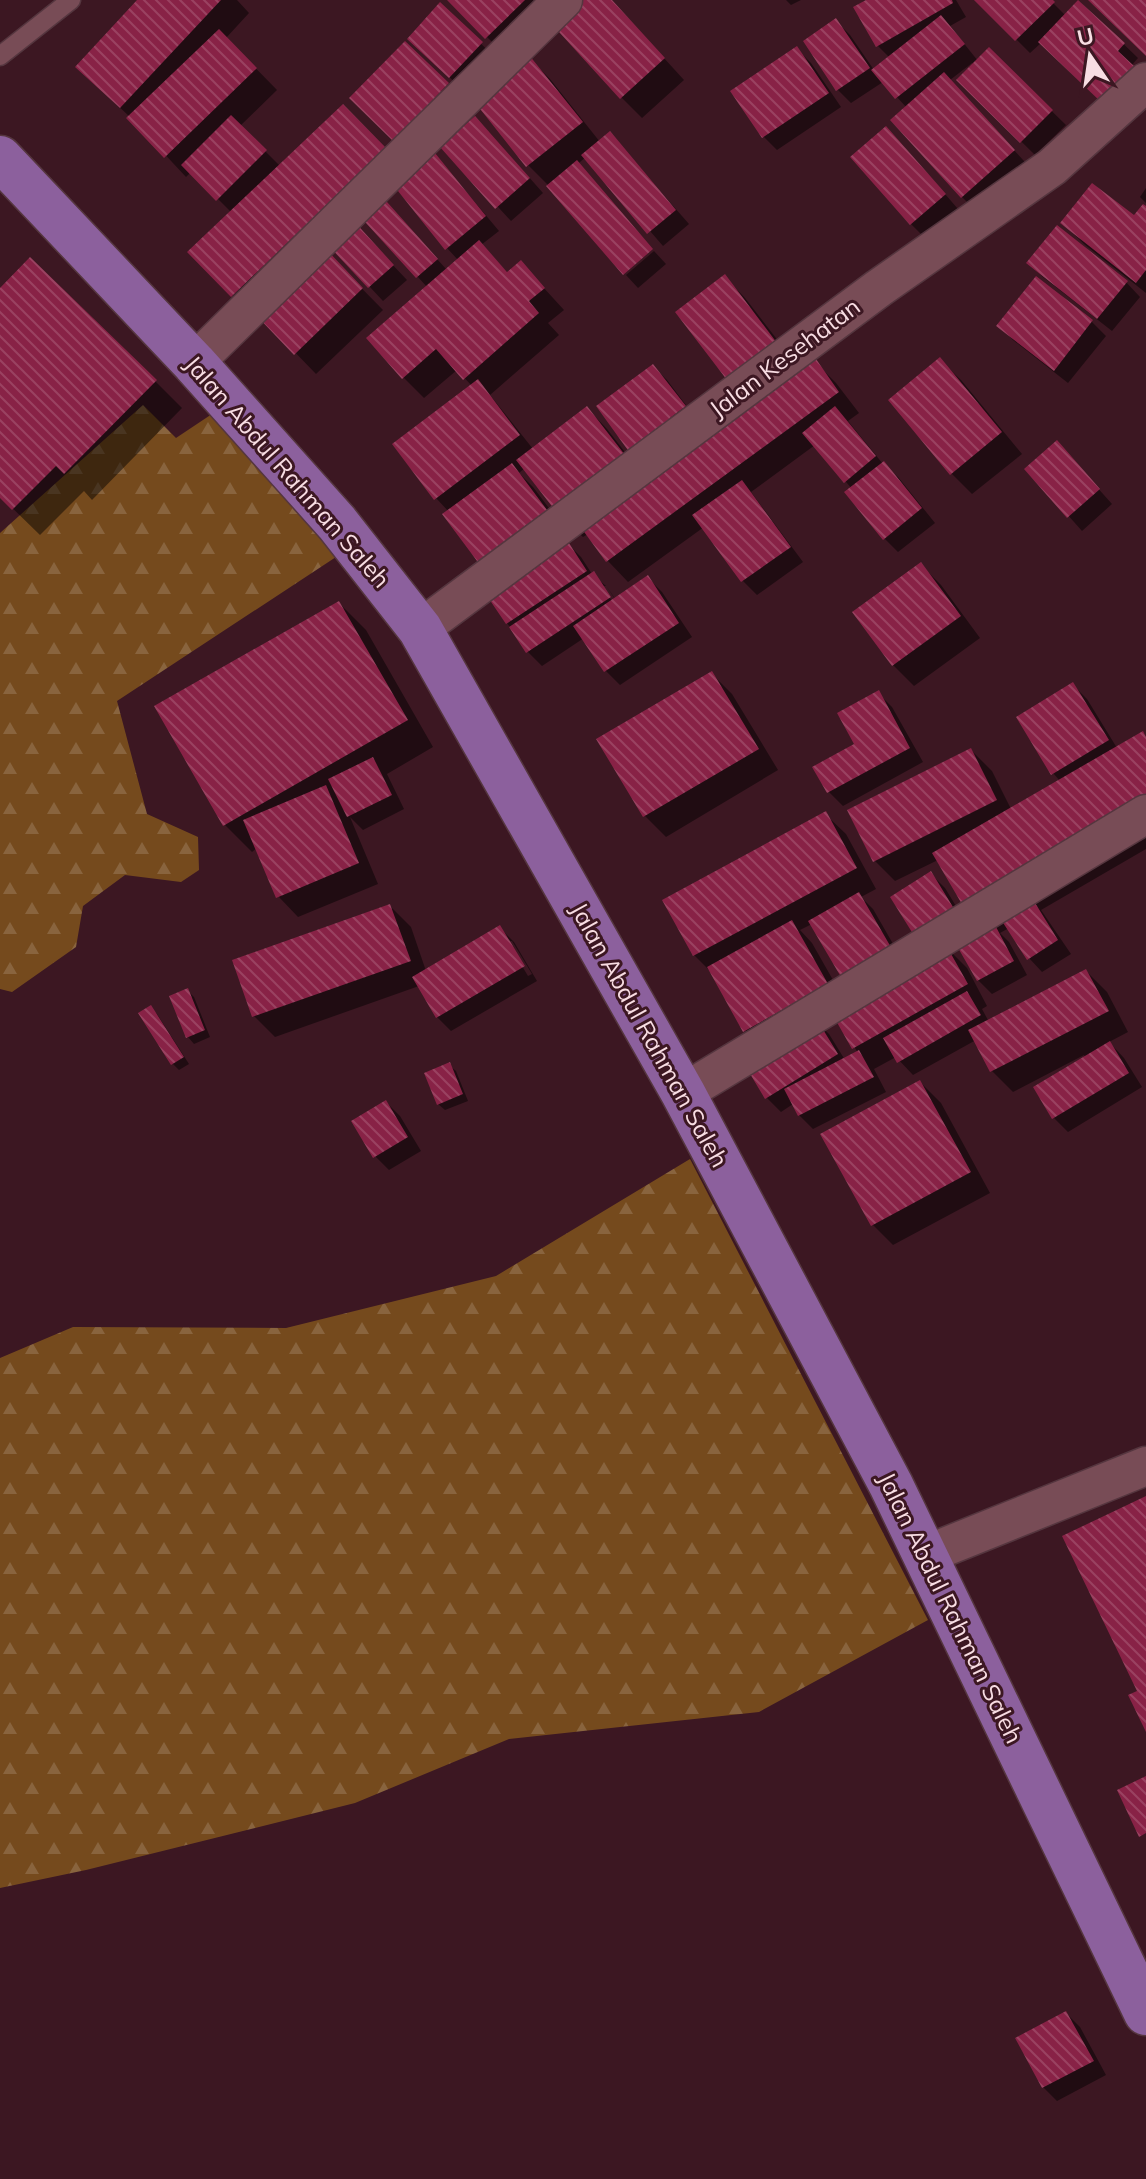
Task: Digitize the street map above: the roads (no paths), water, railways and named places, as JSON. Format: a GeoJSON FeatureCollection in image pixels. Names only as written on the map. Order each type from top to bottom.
{"type":"FeatureCollection","features":[{"type":"Feature","properties":{"kind":"main road","name":"Jalan Abdul Rahman Saleh"},"geometry":{"type":"LineString","coordinates":[[0,158],[194,363],[337,523],[420,629],[683,1093],[891,1485],[1146,2013]]}},
{"type":"Feature","properties":{"kind":"street"},"geometry":{"type":"LineString","coordinates":[[194,363],[563,0]]}},
{"type":"Feature","properties":{"kind":"street","name":"Jalan Kesehatan"},"geometry":{"type":"LineString","coordinates":[[420,629],[879,288],[1052,167],[1146,82]]}},
{"type":"Feature","properties":{"kind":"street"},"geometry":{"type":"LineString","coordinates":[[683,1093],[1146,814]]}},
{"type":"Feature","properties":{"kind":"street"},"geometry":{"type":"LineString","coordinates":[[925,1555],[1146,1466]]}},
{"type":"Feature","properties":{"kind":"lane"},"geometry":{"type":"LineString","coordinates":[[0,56],[71,0]]}}]}
